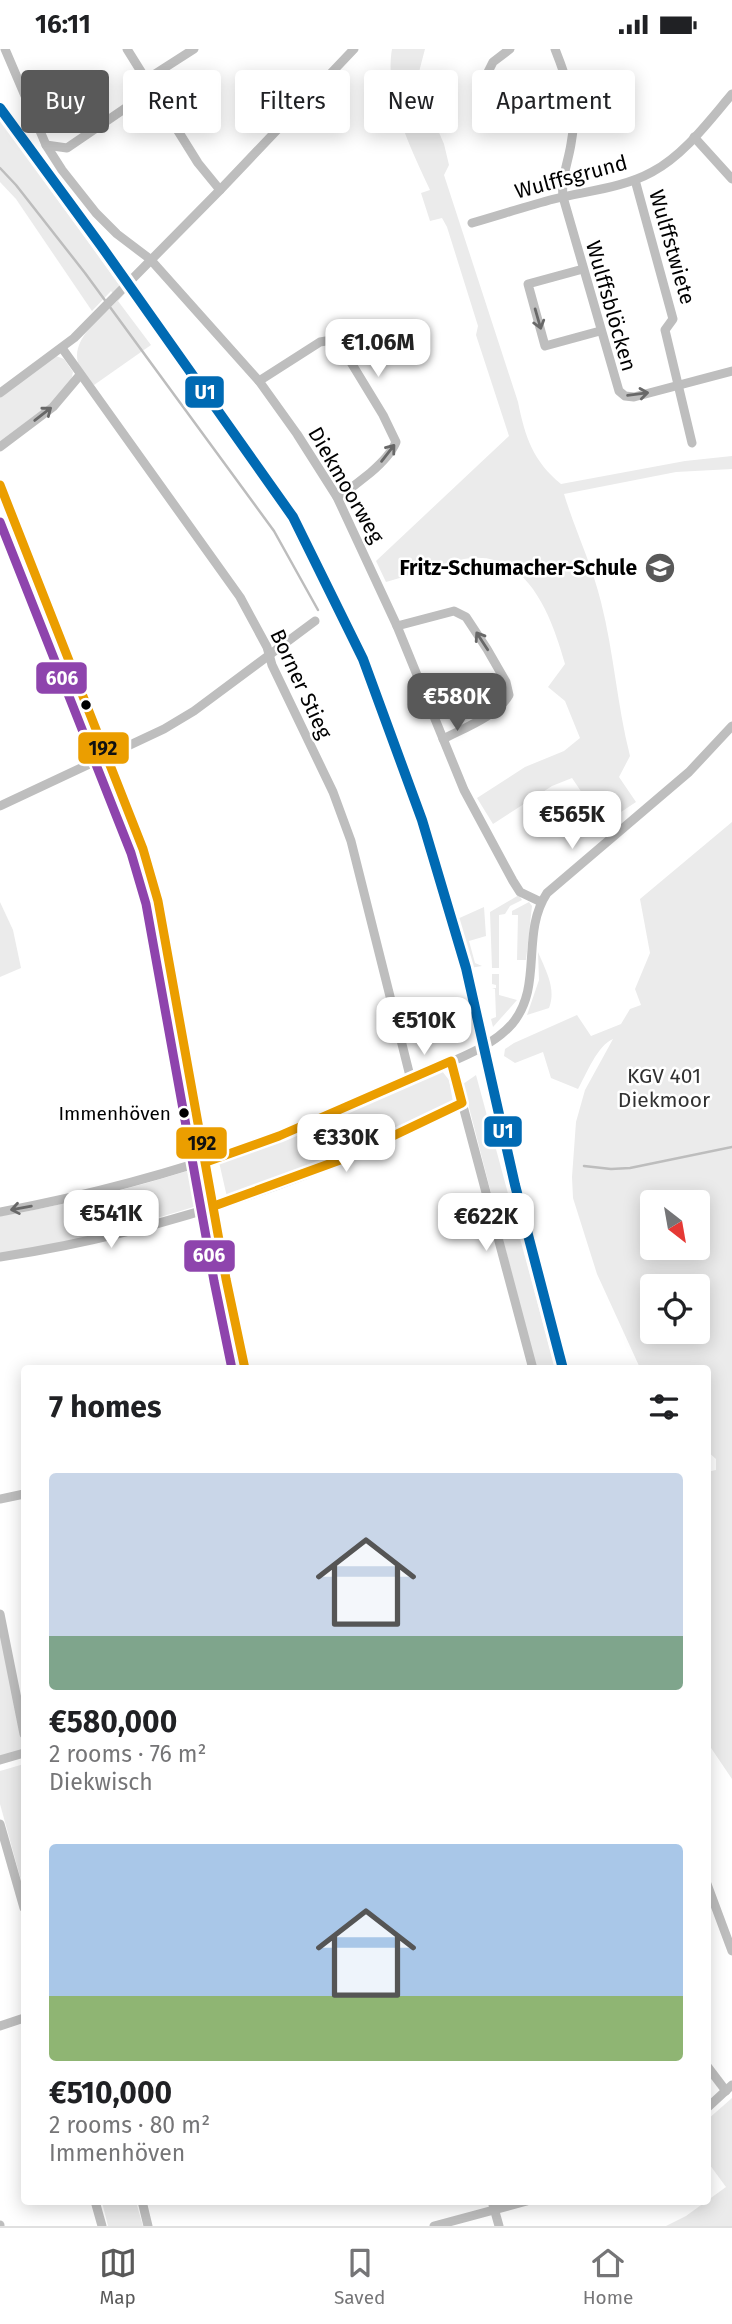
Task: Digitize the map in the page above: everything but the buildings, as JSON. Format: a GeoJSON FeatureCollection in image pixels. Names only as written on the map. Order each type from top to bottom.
{"type":"FeatureCollection","features":[{"type":"Feature","properties":{"kind":"street","name":"Diekmoorweg"},"geometry":{"type":"LineString","coordinates":[[5,49],[46,145],[62,170],[96,213],[117,235],[150,259],[259,381],[337,497],[397,626],[464,790],[507,873],[520,892],[541,902]]}},
{"type":"Feature","properties":{"kind":"street"},"geometry":{"type":"LineString","coordinates":[[127,49],[140,70]]}},
{"type":"Feature","properties":{"kind":"street"},"geometry":{"type":"LineString","coordinates":[[161,70],[194,49]]}},
{"type":"Feature","properties":{"kind":"street"},"geometry":{"type":"LineString","coordinates":[[0,393],[62,348],[95,316],[354,49]]}},
{"type":"Feature","properties":{"kind":"street"},"geometry":{"type":"LineString","coordinates":[[489,70],[510,49]]}},
{"type":"Feature","properties":{"kind":"street"},"geometry":{"type":"LineString","coordinates":[[555,49],[567,81],[573,114],[571,144],[562,182],[563,197]]}},
{"type":"Feature","properties":{"kind":"street","name":"Wulffsgrund"},"geometry":{"type":"LineString","coordinates":[[472,223],[635,180],[668,162],[732,94]]}},
{"type":"Feature","properties":{"kind":"street"},"geometry":{"type":"LineString","coordinates":[[46,145],[66,148],[123,110]]}},
{"type":"Feature","properties":{"kind":"street"},"geometry":{"type":"LineString","coordinates":[[179,133],[198,163],[220,190]]}},
{"type":"Feature","properties":{"kind":"street"},"geometry":{"type":"LineString","coordinates":[[694,137],[732,179]]}},
{"type":"Feature","properties":{"kind":"street"},"geometry":{"type":"LineString","coordinates":[[62,170],[66,148]]}},
{"type":"Feature","properties":{"kind":"street","name":"Wulffstwiete"},"geometry":{"type":"LineString","coordinates":[[635,180],[673,319],[665,330],[692,443]]}},
{"type":"Feature","properties":{"kind":"street","name":"Wulffsblöcken"},"geometry":{"type":"LineString","coordinates":[[563,197],[615,385],[625,396],[634,397],[732,372]]}},
{"type":"Feature","properties":{"kind":"street"},"geometry":{"type":"LineString","coordinates":[[583,269],[528,284],[545,346],[600,331]]}},
{"type":"Feature","properties":{"kind":"street"},"geometry":{"type":"LineString","coordinates":[[259,381],[320,342],[332,340],[341,346],[383,415],[396,442],[379,464],[354,487],[337,497]]}},
{"type":"Feature","properties":{"kind":"street","name":"Borner Stieg"},"geometry":{"type":"LineString","coordinates":[[62,348],[240,597],[269,656],[333,792],[349,834],[411,1080]]}},
{"type":"Feature","properties":{"kind":"street"},"geometry":{"type":"LineString","coordinates":[[0,447],[53,407],[80,375]]}},
{"type":"Feature","properties":{"kind":"street"},"geometry":{"type":"LineString","coordinates":[[1,489],[142,849],[158,901],[226,1279],[244,1365]]}},
{"type":"Feature","properties":{"kind":"street"},"geometry":{"type":"LineString","coordinates":[[397,626],[454,611],[466,617],[506,682],[509,695],[505,702],[443,739]]}},
{"type":"Feature","properties":{"kind":"street"},"geometry":{"type":"LineString","coordinates":[[0,806],[147,739],[187,716],[315,621]]}},
{"type":"Feature","properties":{"kind":"street"},"geometry":{"type":"LineString","coordinates":[[0,1212],[48,1203],[206,1162],[279,1136],[411,1080],[494,1039],[513,1023],[526,1001],[530,982],[532,932],[541,902],[547,893],[689,772],[732,726]]}},
{"type":"Feature","properties":{"kind":"street"},"geometry":{"type":"LineString","coordinates":[[451,1061],[532,1365]]}},
{"type":"Feature","properties":{"kind":"street"},"geometry":{"type":"LineString","coordinates":[[0,1257],[66,1245],[158,1223],[214,1206],[351,1156],[462,1103]]}},
{"type":"Feature","properties":{"kind":"street"},"geometry":{"type":"LineString","coordinates":[[0,1499],[21,1495]]}},
{"type":"Feature","properties":{"kind":"street"},"geometry":{"type":"LineString","coordinates":[[0,1614],[21,1719]]}},
{"type":"Feature","properties":{"kind":"street"},"geometry":{"type":"LineString","coordinates":[[0,1760],[21,1754]]}},
{"type":"Feature","properties":{"kind":"street"},"geometry":{"type":"LineString","coordinates":[[0,1824],[21,1898]]}},
{"type":"Feature","properties":{"kind":"street"},"geometry":{"type":"LineString","coordinates":[[711,1895],[732,1951]]}},
{"type":"Feature","properties":{"kind":"street"},"geometry":{"type":"LineString","coordinates":[[0,2026],[21,2019]]}},
{"type":"Feature","properties":{"kind":"street"},"geometry":{"type":"LineString","coordinates":[[711,2070],[729,2088],[711,2104]]}},
{"type":"Feature","properties":{"kind":"street"},"geometry":{"type":"LineString","coordinates":[[96,2205],[102,2226]]}},
{"type":"Feature","properties":{"kind":"street"},"geometry":{"type":"LineString","coordinates":[[143,2205],[148,2226]]}},
{"type":"Feature","properties":{"kind":"street"},"geometry":{"type":"LineString","coordinates":[[433,2226],[494,2206],[499,2226]]}},
{"type":"Feature","properties":{"kind":"green space"},"geometry":{"type":"Polygon","coordinates":[[[392,49],[425,49],[420,70],[391,70],[392,49]]]}},
{"type":"Feature","properties":{"kind":"green space"},"geometry":{"type":"Polygon","coordinates":[[[0,120],[125,293],[118,301],[151,345],[94,385],[78,363],[79,345],[90,328],[118,300],[111,291],[92,311],[16,199],[0,182],[0,120]]]}},
{"type":"Feature","properties":{"kind":"green space"},"geometry":{"type":"Polygon","coordinates":[[[406,133],[439,133],[444,144],[449,165],[444,175],[527,437],[537,457],[551,475],[561,484],[685,461],[732,456],[732,469],[676,472],[564,494],[601,602],[630,756],[619,777],[636,802],[603,824],[572,778],[552,786],[493,824],[477,798],[525,767],[564,751],[580,738],[565,701],[548,687],[565,664],[544,606],[533,589],[520,574],[504,564],[486,558],[454,561],[386,582],[376,561],[509,436],[476,335],[478,326],[447,227],[442,218],[430,221],[421,193],[430,190],[406,133]]]}},
{"type":"Feature","properties":{"kind":"green space"},"geometry":{"type":"Polygon","coordinates":[[[56,356],[64,359],[73,372],[64,392],[0,443],[0,397],[56,356]]]}},
{"type":"Feature","properties":{"kind":"green space","name":"KGV 401 Diekmoor"},"geometry":{"type":"Polygon","coordinates":[[[732,822],[732,1779],[711,1748],[711,1471],[716,1470],[716,1459],[711,1455],[711,1365],[639,1365],[597,1274],[573,1198],[576,1122],[585,1090],[613,1039],[597,1054],[578,1089],[551,1078],[543,1052],[515,1063],[504,1056],[505,1049],[514,1043],[577,1015],[591,1036],[621,1024],[630,1009],[641,1005],[635,989],[650,953],[640,899],[732,822]]]}},
{"type":"Feature","properties":{"kind":"green space"},"geometry":{"type":"Polygon","coordinates":[[[519,895],[522,900],[510,906],[505,914],[499,915],[499,968],[492,968],[490,912],[519,895]]]}},
{"type":"Feature","properties":{"kind":"green space"},"geometry":{"type":"Polygon","coordinates":[[[0,902],[13,930],[21,968],[0,977],[0,902]]]}},
{"type":"Feature","properties":{"kind":"green space"},"geometry":{"type":"Polygon","coordinates":[[[529,902],[532,906],[526,960],[517,960],[518,915],[512,915],[512,911],[529,902]]]}},
{"type":"Feature","properties":{"kind":"green space"},"geometry":{"type":"Polygon","coordinates":[[[484,907],[486,936],[469,941],[475,963],[482,966],[470,968],[455,920],[484,907]]]}},
{"type":"Feature","properties":{"kind":"green space"},"geometry":{"type":"Polygon","coordinates":[[[538,952],[549,979],[551,1001],[549,1008],[527,1015],[539,980],[538,952]]]}},
{"type":"Feature","properties":{"kind":"green space"},"geometry":{"type":"Polygon","coordinates":[[[492,974],[499,974],[499,995],[517,1000],[493,1027],[491,1019],[496,1017],[495,989],[492,988],[496,988],[496,985],[492,984],[492,974]]]}},
{"type":"Feature","properties":{"kind":"green space"},"geometry":{"type":"Polygon","coordinates":[[[442,1071],[449,1080],[453,1102],[343,1153],[227,1197],[219,1162],[293,1137],[442,1071]]]}},
{"type":"Feature","properties":{"kind":"green space"},"geometry":{"type":"Polygon","coordinates":[[[476,1075],[554,1365],[535,1365],[463,1084],[476,1075]]]}},
{"type":"Feature","properties":{"kind":"green space"},"geometry":{"type":"Polygon","coordinates":[[[194,1169],[200,1205],[101,1233],[0,1254],[0,1216],[98,1196],[194,1169]]]}},
{"type":"Feature","properties":{"kind":"green space"},"geometry":{"type":"Polygon","coordinates":[[[0,1626],[21,1730],[21,1751],[0,1756],[0,1626]]]}},
{"type":"Feature","properties":{"kind":"green space"},"geometry":{"type":"Polygon","coordinates":[[[21,1765],[21,1880],[0,1804],[0,1771],[21,1765]]]}},
{"type":"Feature","properties":{"kind":"green space"},"geometry":{"type":"Polygon","coordinates":[[[732,2098],[732,2226],[666,2226],[701,2205],[711,2205],[711,2198],[726,2187],[711,2166],[711,2116],[732,2098]]]}},
{"type":"Feature","properties":{"kind":"green space"},"geometry":{"type":"Polygon","coordinates":[[[103,2205],[137,2205],[143,2226],[108,2226],[103,2205]]]}},
{"type":"Feature","properties":{"kind":"waterway"},"geometry":{"type":"LineString","coordinates":[[0,168],[85,273],[274,531],[318,610]]}},
{"type":"Feature","properties":{"kind":"waterway"},"geometry":{"type":"LineString","coordinates":[[584,1166],[630,1168],[732,1147]]}},
{"type":"Feature","properties":{"kind":"transit line","name":"U1"},"geometry":{"type":"LineString","coordinates":[[0,108],[293,517],[363,659],[422,820],[466,968],[515,1185],[562,1365]]}},
{"type":"Feature","properties":{"kind":"transit line","name":"192"},"geometry":{"type":"LineString","coordinates":[[0,485],[143,849],[158,901],[226,1279],[244,1365]]}},
{"type":"Feature","properties":{"kind":"transit line","name":"606"},"geometry":{"type":"LineString","coordinates":[[0,522],[131,853],[146,904],[231,1365]]}},
{"type":"Feature","properties":{"kind":"transit line","name":"192"},"geometry":{"type":"LineString","coordinates":[[206,1162],[279,1136],[451,1061],[462,1103],[351,1156],[214,1206]]}},
{"type":"Feature","properties":{"kind":"place","name":"Fritz-Schumacher-Schule"},"geometry":{"type":"Point","coordinates":[660,568]}},
{"type":"Feature","properties":{"kind":"place","name":"Immenhöven"},"geometry":{"type":"Point","coordinates":[184,1113]}}]}
